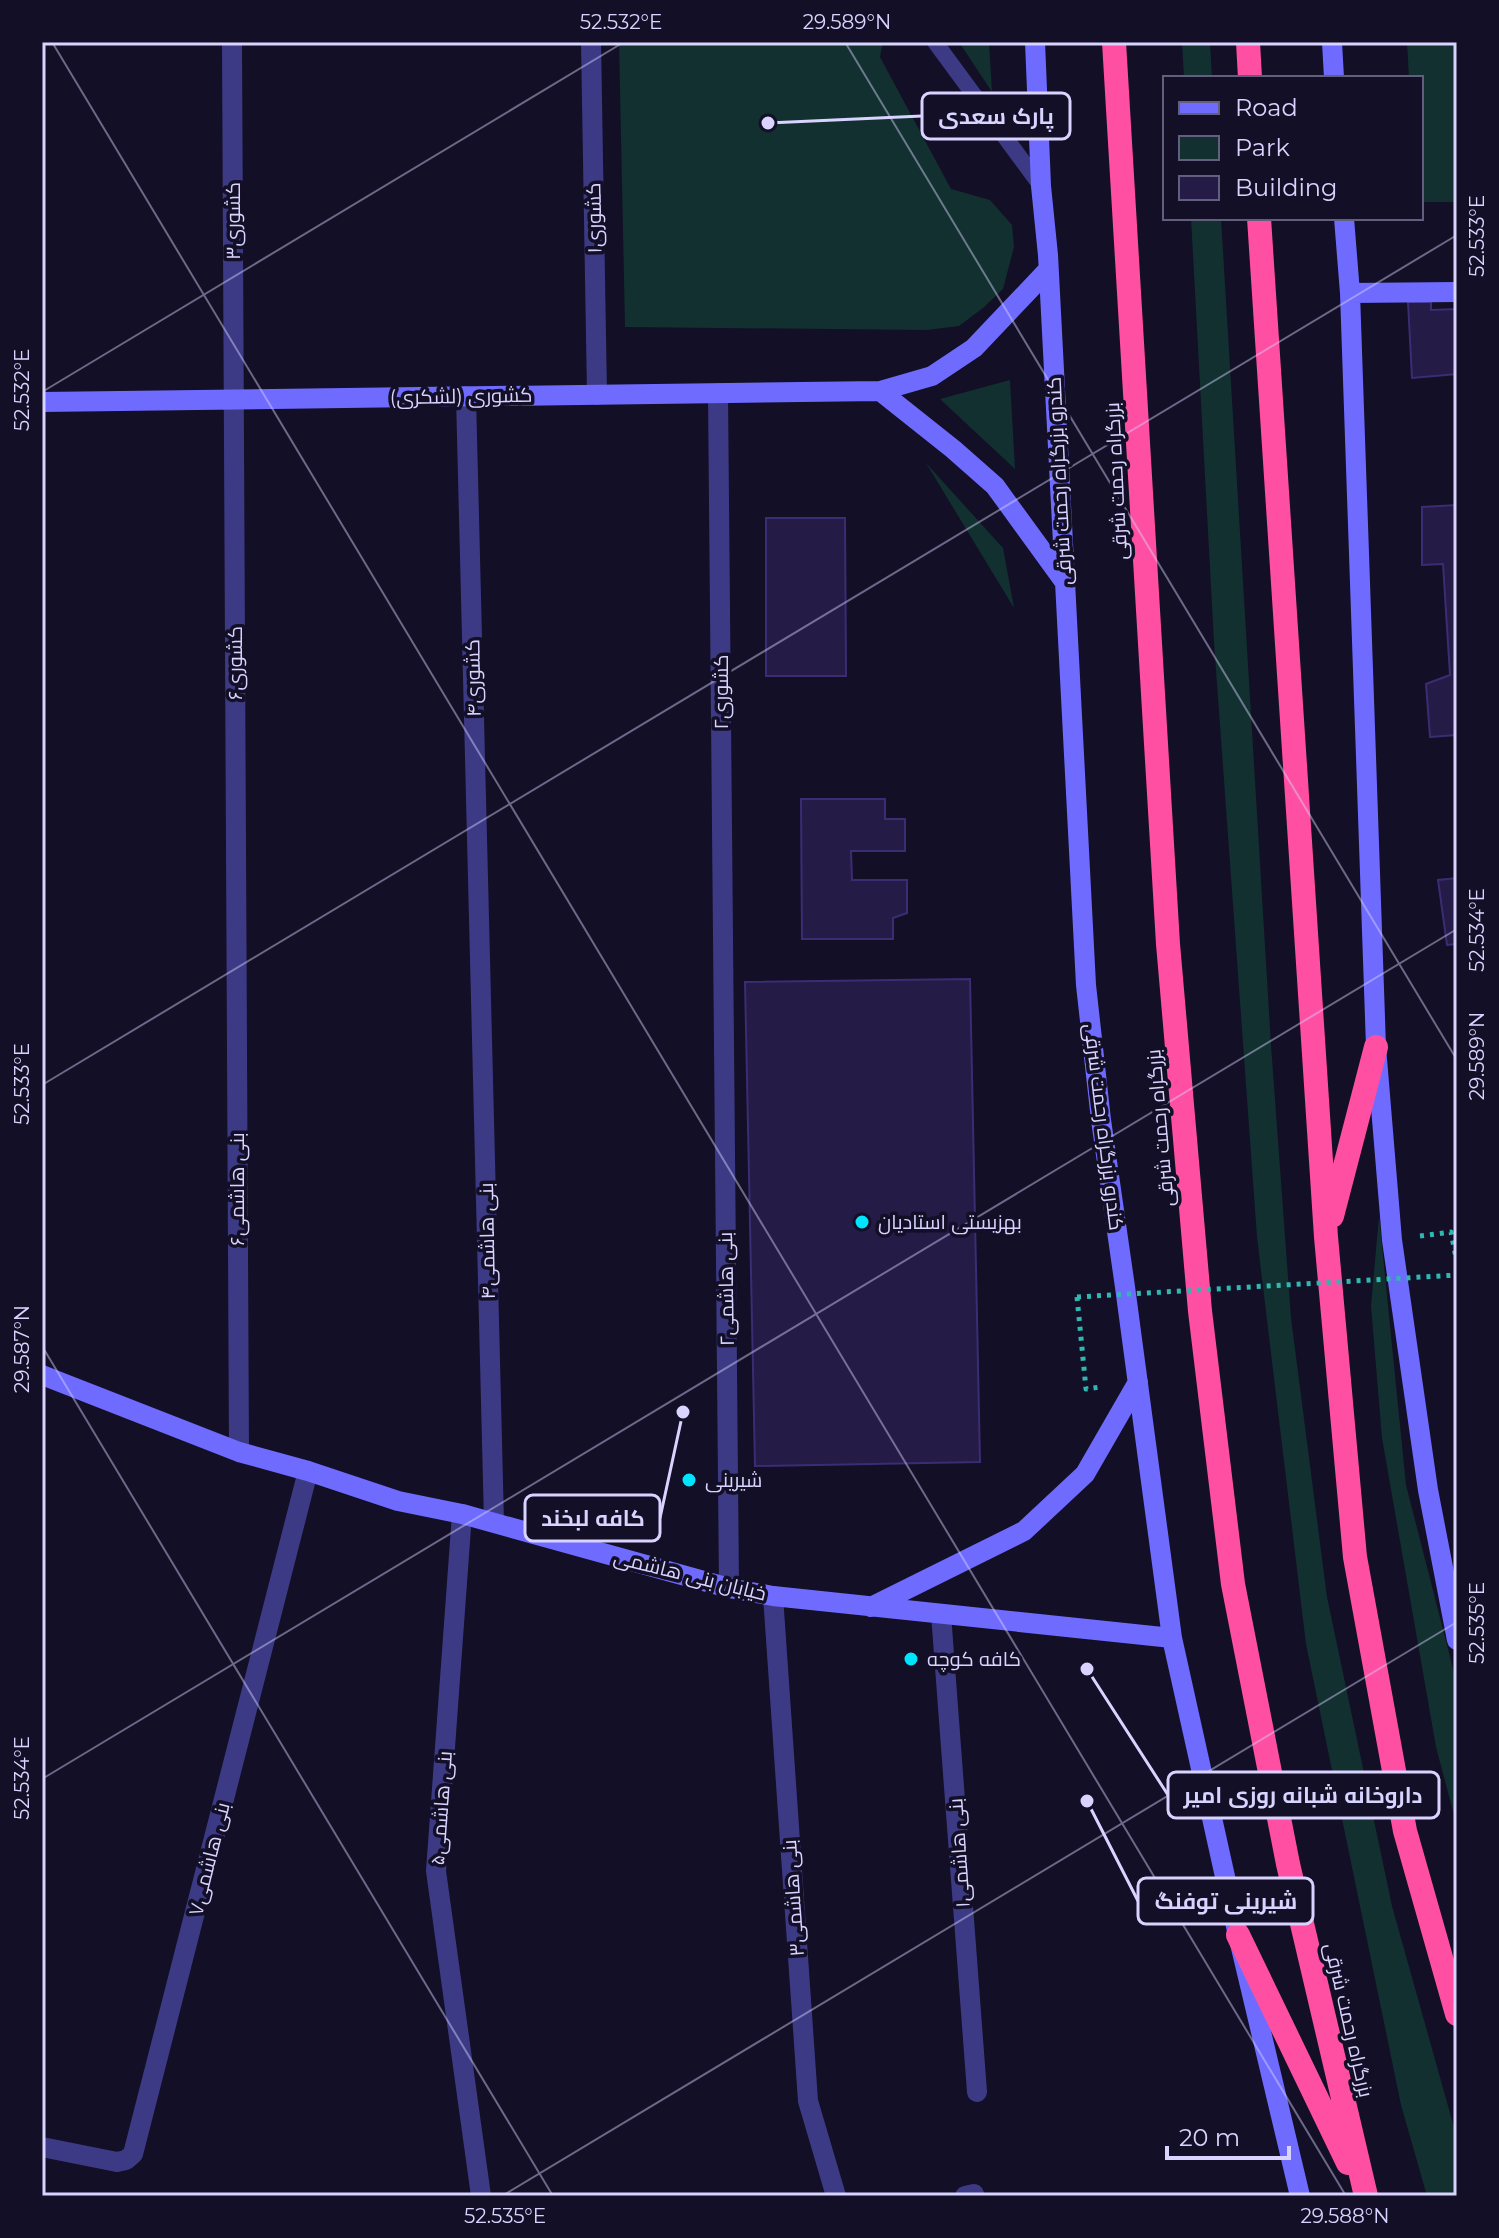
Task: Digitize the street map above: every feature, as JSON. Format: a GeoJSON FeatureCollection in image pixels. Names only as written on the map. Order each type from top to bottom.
{"type":"FeatureCollection","features":[{"type":"Feature","properties":{"kind":"highway","name":"بزرگراه رحمت شرقی"},"geometry":{"type":"LineString","coordinates":[[1114,42],[1168,944],[1200,1311],[1233,1584],[1288,1864],[1365,2196]]}},
{"type":"Feature","properties":{"kind":"highway"},"geometry":{"type":"LineString","coordinates":[[1248,42],[1250,76]]}},
{"type":"Feature","properties":{"kind":"highway"},"geometry":{"type":"LineString","coordinates":[[1259,220],[1326,1237],[1355,1557],[1405,1831],[1457,2014]]}},
{"type":"Feature","properties":{"kind":"highway"},"geometry":{"type":"LineString","coordinates":[[1326,1237],[1376,1047]]}},
{"type":"Feature","properties":{"kind":"highway"},"geometry":{"type":"LineString","coordinates":[[1238,1935],[1365,2196]]}},
{"type":"Feature","properties":{"kind":"main road","name":"کندرو بزرگراه رحمت شرقی"},"geometry":{"type":"LineString","coordinates":[[1035,42],[1086,985],[1101,1120],[1172,1638],[1300,2196]]}},
{"type":"Feature","properties":{"kind":"main road"},"geometry":{"type":"LineString","coordinates":[[1332,42],[1334,76]]}},
{"type":"Feature","properties":{"kind":"main road"},"geometry":{"type":"LineString","coordinates":[[1344,220],[1350,293],[1376,1047],[1392,1240],[1428,1490],[1457,1640]]}},
{"type":"Feature","properties":{"kind":"main road","name":"کشوری (لشکری)"},"geometry":{"type":"LineString","coordinates":[[42,402],[880,391],[932,376],[974,348],[1048,270]]}},
{"type":"Feature","properties":{"kind":"main road"},"geometry":{"type":"LineString","coordinates":[[1350,293],[1457,292]]}},
{"type":"Feature","properties":{"kind":"main road"},"geometry":{"type":"LineString","coordinates":[[880,391],[995,486],[1064,581]]}},
{"type":"Feature","properties":{"kind":"main road","name":"خیابان بنی هاشمی"},"geometry":{"type":"LineString","coordinates":[[42,1375],[239,1452],[398,1501],[494,1522],[729,1588],[773,1596],[1172,1638]]}},
{"type":"Feature","properties":{"kind":"main road"},"geometry":{"type":"LineString","coordinates":[[871,1607],[1024,1531],[1085,1474],[1138,1382]]}},
{"type":"Feature","properties":{"kind":"street","name":"۳کشوری"},"geometry":{"type":"LineString","coordinates":[[232,42],[233,399]]}},
{"type":"Feature","properties":{"kind":"street","name":"۱کشوری"},"geometry":{"type":"LineString","coordinates":[[591,42],[597,395]]}},
{"type":"Feature","properties":{"kind":"street","name":"کشوری۲"},"geometry":{"type":"LineString","coordinates":[[718,393],[724,991]]}},
{"type":"Feature","properties":{"kind":"street","name":"کشوری۴"},"geometry":{"type":"LineString","coordinates":[[466,396],[480,959]]}},
{"type":"Feature","properties":{"kind":"street","name":"کشوری۶"},"geometry":{"type":"LineString","coordinates":[[233,399],[236,926]]}},
{"type":"Feature","properties":{"kind":"street","name":"۶بنی هاشمی"},"geometry":{"type":"LineString","coordinates":[[236,926],[239,1452]]}},
{"type":"Feature","properties":{"kind":"street","name":"۴بنی هاشمی"},"geometry":{"type":"LineString","coordinates":[[480,959],[494,1522]]}},
{"type":"Feature","properties":{"kind":"street","name":"۲بنی هاشمی"},"geometry":{"type":"LineString","coordinates":[[724,991],[729,1588]]}},
{"type":"Feature","properties":{"kind":"street","name":"بنی هاشمی۷"},"geometry":{"type":"LineString","coordinates":[[42,2147],[117,2162],[133,2154],[308,1471]]}},
{"type":"Feature","properties":{"kind":"street","name":"بنی هاشمی۵"},"geometry":{"type":"LineString","coordinates":[[462,1514],[436,1871],[481,2196]]}},
{"type":"Feature","properties":{"kind":"street","name":"بنی هاشمی۳"},"geometry":{"type":"LineString","coordinates":[[773,1596],[808,2101],[836,2196]]}},
{"type":"Feature","properties":{"kind":"street","name":"بنی هاشمی۱"},"geometry":{"type":"LineString","coordinates":[[941,1614],[977,2092]]}},
{"type":"Feature","properties":{"kind":"lane"},"geometry":{"type":"LineString","coordinates":[[935,42],[1041,186]]}},
{"type":"Feature","properties":{"kind":"path"},"geometry":{"type":"LineString","coordinates":[[1451,1232],[1457,1263]]}},
{"type":"Feature","properties":{"kind":"path"},"geometry":{"type":"LineString","coordinates":[[1086,1389],[1077,1297],[1457,1275]]}},
{"type":"Feature","properties":{"kind":"green space"},"geometry":{"type":"Polygon","coordinates":[[[619,42],[883,42],[880,57],[951,189],[990,200],[1012,225],[1014,247],[1003,289],[959,326],[927,330],[625,327],[619,42]]]}},
{"type":"Feature","properties":{"kind":"green space"},"geometry":{"type":"Polygon","coordinates":[[[959,42],[989,42],[992,92],[959,42]]]}},
{"type":"Feature","properties":{"kind":"green space"},"geometry":{"type":"Polygon","coordinates":[[[1182,42],[1210,42],[1212,76],[1184,76],[1182,42]]]}},
{"type":"Feature","properties":{"kind":"green space"},"geometry":{"type":"Polygon","coordinates":[[[1407,42],[1457,42],[1457,202],[1423,202],[1423,76],[1409,76],[1407,42]]]}},
{"type":"Feature","properties":{"kind":"green space"},"geometry":{"type":"Polygon","coordinates":[[[1191,220],[1221,220],[1271,1045],[1291,1318],[1327,1597],[1392,1906],[1457,2138],[1457,2196],[1427,2196],[1401,2105],[1306,1644],[1257,1237],[1214,642],[1191,220]]]}},
{"type":"Feature","properties":{"kind":"green space"},"geometry":{"type":"Polygon","coordinates":[[[1010,380],[1015,469],[940,399],[1010,380]]]}},
{"type":"Feature","properties":{"kind":"green space"},"geometry":{"type":"Polygon","coordinates":[[[926,463],[1003,548],[1014,608],[926,463]]]}},
{"type":"Feature","properties":{"kind":"green space"},"geometry":{"type":"Polygon","coordinates":[[[1379,1216],[1406,1485],[1457,1684],[1457,1826],[1436,1747],[1382,1438],[1371,1306],[1379,1216]]]}},
{"type":"Feature","properties":{"kind":"building"},"geometry":{"type":"Polygon","coordinates":[[[1408,302],[1431,302],[1431,310],[1457,309],[1457,374],[1412,378],[1408,302]]]}},
{"type":"Feature","properties":{"kind":"building"},"geometry":{"type":"Polygon","coordinates":[[[1457,505],[1457,735],[1430,737],[1426,684],[1450,675],[1443,564],[1422,565],[1422,507],[1457,505]]]}},
{"type":"Feature","properties":{"kind":"building"},"geometry":{"type":"Polygon","coordinates":[[[766,518],[845,518],[846,676],[766,676],[766,518]]]}},
{"type":"Feature","properties":{"kind":"building"},"geometry":{"type":"Polygon","coordinates":[[[801,799],[885,799],[885,819],[905,819],[905,851],[851,851],[852,880],[907,880],[907,913],[893,918],[893,939],[802,939],[801,799]]]}},
{"type":"Feature","properties":{"kind":"building"},"geometry":{"type":"Polygon","coordinates":[[[1457,878],[1457,944],[1447,945],[1438,880],[1457,878]]]}},
{"type":"Feature","properties":{"kind":"building","name":"بهزیستی استادیان"},"geometry":{"type":"Polygon","coordinates":[[[970,979],[980,1462],[755,1466],[745,982],[970,979]]]}},
{"type":"Feature","properties":{"kind":"place","name":"پارک سعدی"},"geometry":{"type":"Point","coordinates":[768,123]}},
{"type":"Feature","properties":{"kind":"place","name":"بهزیستی استادیان"},"geometry":{"type":"Point","coordinates":[862,1222]}},
{"type":"Feature","properties":{"kind":"place","name":"کافه لبخند"},"geometry":{"type":"Point","coordinates":[683,1412]}},
{"type":"Feature","properties":{"kind":"place","name":"شیرینی"},"geometry":{"type":"Point","coordinates":[689,1480]}},
{"type":"Feature","properties":{"kind":"place","name":"کافه کوچه"},"geometry":{"type":"Point","coordinates":[911,1659]}},
{"type":"Feature","properties":{"kind":"place","name":"داروخانه شبانه روزی امیر"},"geometry":{"type":"Point","coordinates":[1087,1669]}},
{"type":"Feature","properties":{"kind":"place","name":"شیرینی توفنگ"},"geometry":{"type":"Point","coordinates":[1087,1801]}}]}
